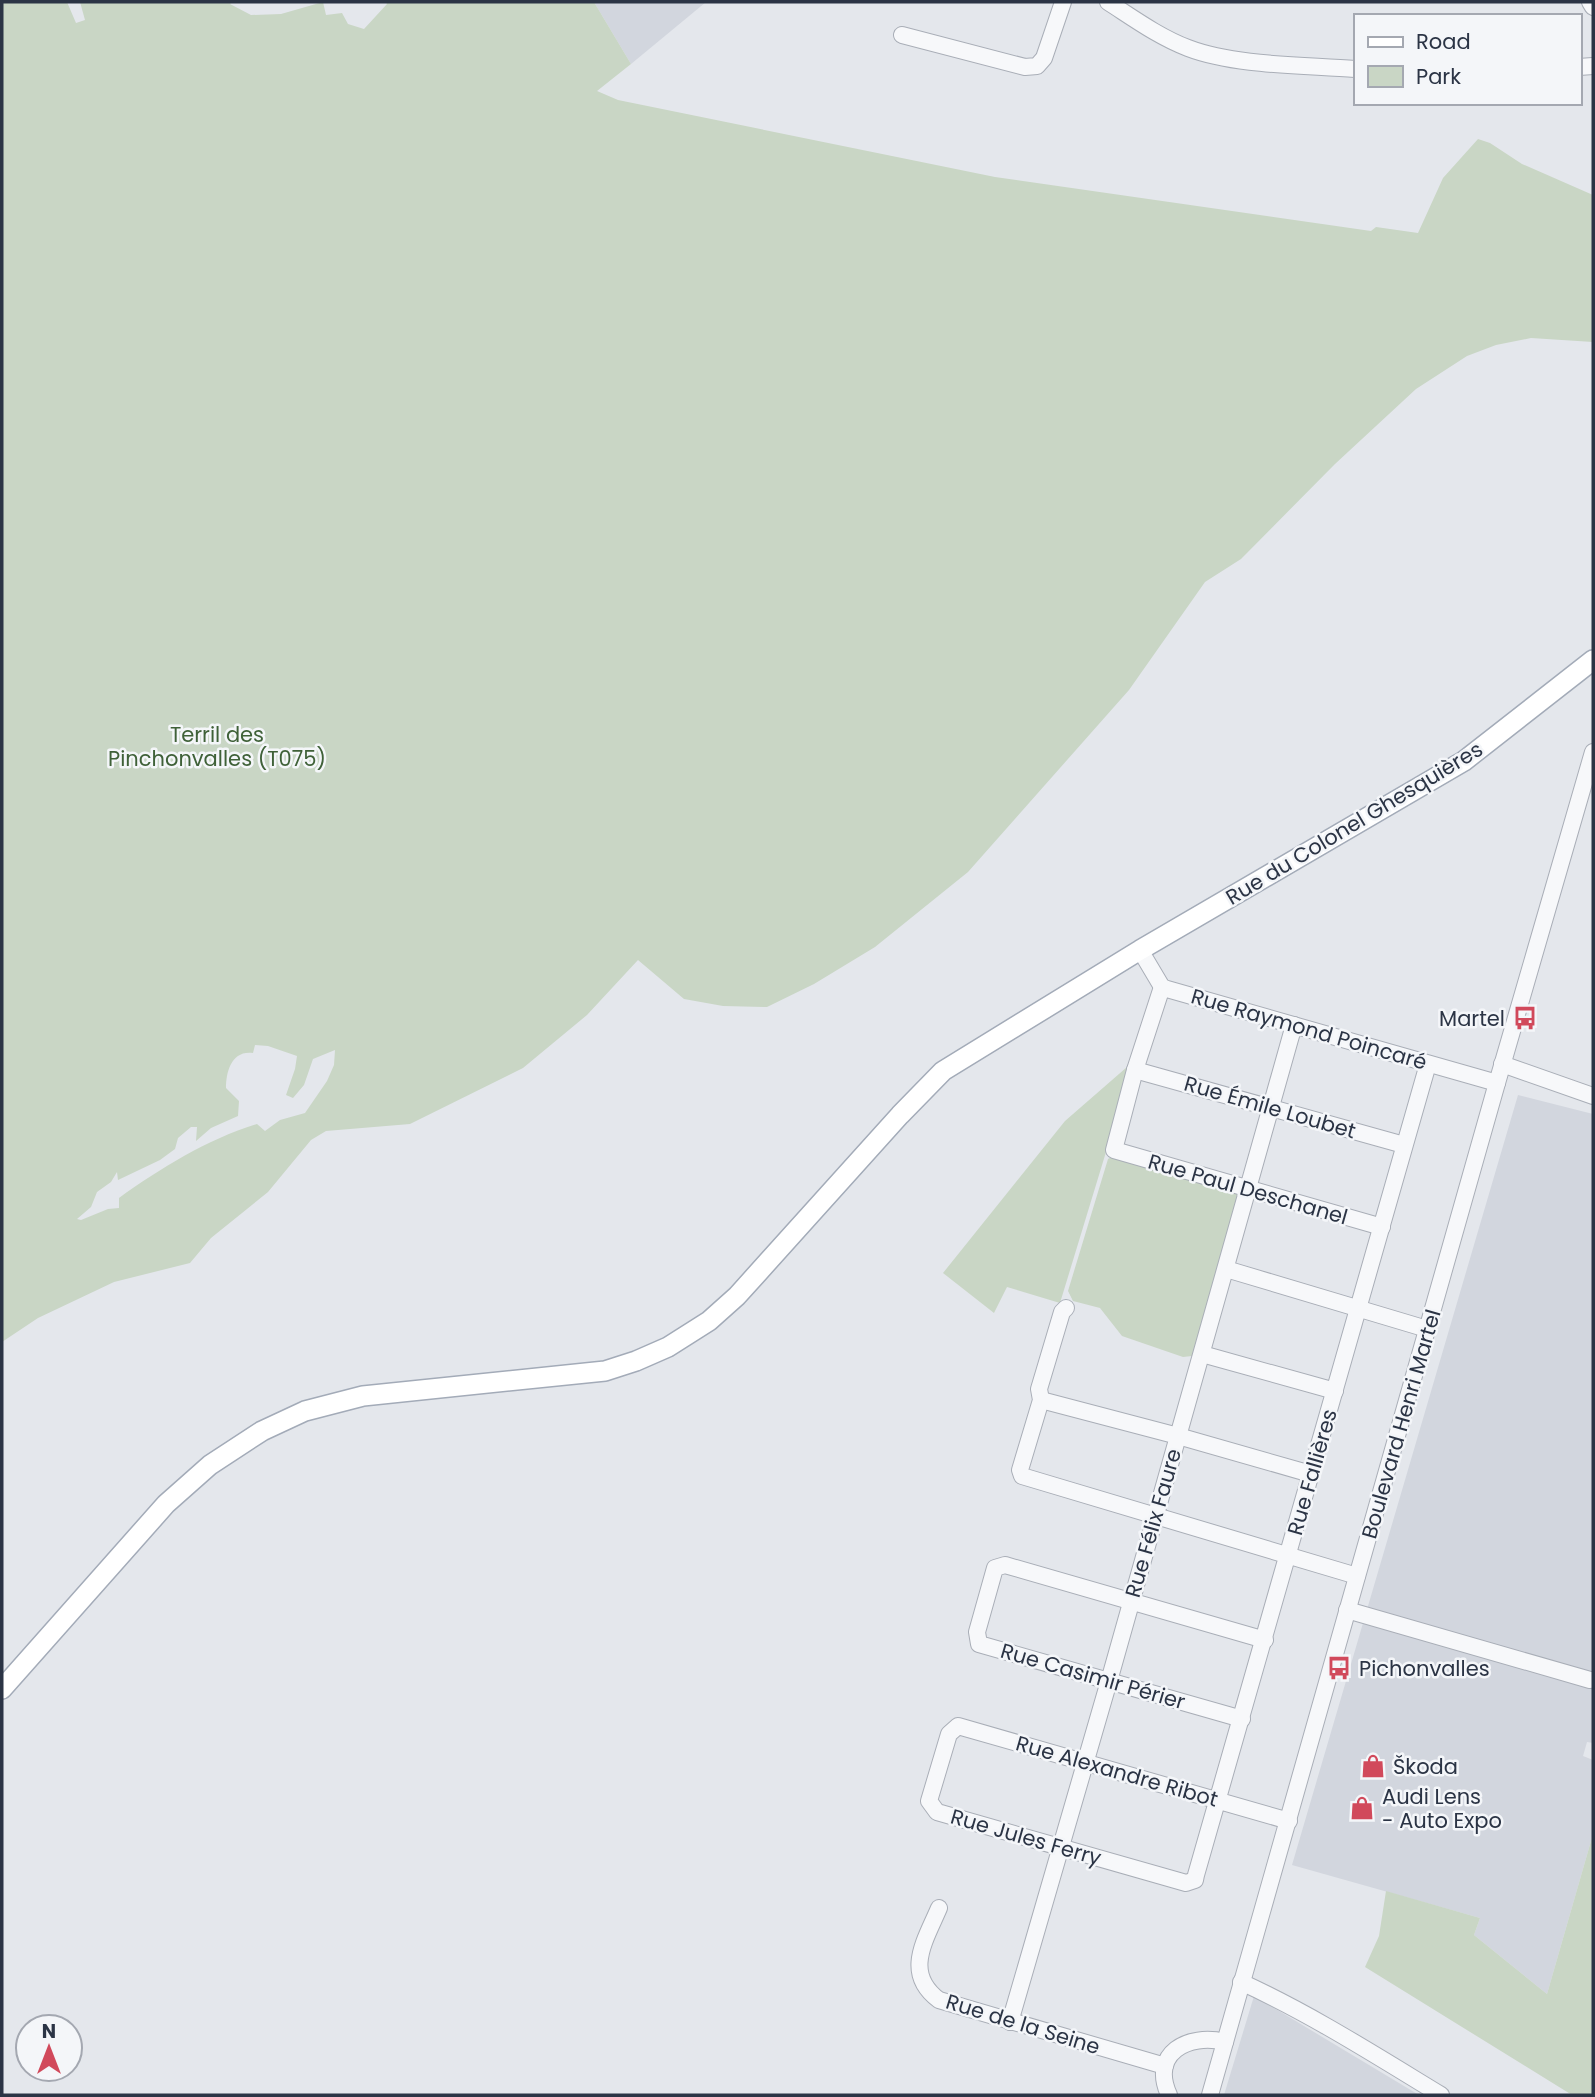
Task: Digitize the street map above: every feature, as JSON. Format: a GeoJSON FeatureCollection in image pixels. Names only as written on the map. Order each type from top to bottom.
{"type":"FeatureCollection","features":[{"type":"Feature","properties":{"kind":"main road","name":"Rue du Colonel Ghesquières"},"geometry":{"type":"LineString","coordinates":[[2,1689],[142,1528],[174,1496],[218,1460],[284,1420],[323,1405],[363,1396],[581,1375],[605,1370],[647,1357],[690,1334],[737,1296],[943,1071],[1140,950],[1464,761],[1593,660]]}},
{"type":"Feature","properties":{"kind":"street"},"geometry":{"type":"LineString","coordinates":[[902,35],[1025,67],[1037,66],[1044,58],[1063,2]]}},
{"type":"Feature","properties":{"kind":"street"},"geometry":{"type":"LineString","coordinates":[[1108,2],[1160,35],[1222,57],[1354,69]]}},
{"type":"Feature","properties":{"kind":"street"},"geometry":{"type":"LineString","coordinates":[[1590,2],[1593,7]]}},
{"type":"Feature","properties":{"kind":"street","name":"Boulevard Henri Martel"},"geometry":{"type":"LineString","coordinates":[[1210,2095],[1502,1064],[1586,808],[1593,752]]}},
{"type":"Feature","properties":{"kind":"street","name":"Rue Raymond Poincaré"},"geometry":{"type":"LineString","coordinates":[[1140,950],[1162,986],[1497,1083]]}},
{"type":"Feature","properties":{"kind":"street"},"geometry":{"type":"LineString","coordinates":[[1135,1070],[1162,986]]}},
{"type":"Feature","properties":{"kind":"street","name":"Rue Félix Faure"},"geometry":{"type":"LineString","coordinates":[[1010,2022],[1294,1025]]}},
{"type":"Feature","properties":{"kind":"street","name":"Rue Fallières"},"geometry":{"type":"LineString","coordinates":[[1195,1880],[1428,1064]]}},
{"type":"Feature","properties":{"kind":"street"},"geometry":{"type":"LineString","coordinates":[[1502,1064],[1593,1096]]}},
{"type":"Feature","properties":{"kind":"street","name":"Rue Émile Loubet"},"geometry":{"type":"LineString","coordinates":[[1135,1070],[1404,1146]]}},
{"type":"Feature","properties":{"kind":"street","name":"Rue Paul Deschanel"},"geometry":{"type":"LineString","coordinates":[[1135,1070],[1114,1150],[1382,1227]]}},
{"type":"Feature","properties":{"kind":"street"},"geometry":{"type":"LineString","coordinates":[[1226,1269],[1427,1329]]}},
{"type":"Feature","properties":{"kind":"street"},"geometry":{"type":"LineString","coordinates":[[1066,1308],[1062,1312],[1038,1389],[1041,1400],[1020,1470],[1022,1476],[1357,1576]]}},
{"type":"Feature","properties":{"kind":"street"},"geometry":{"type":"LineString","coordinates":[[1202,1354],[1335,1391]]}},
{"type":"Feature","properties":{"kind":"street"},"geometry":{"type":"LineString","coordinates":[[1041,1400],[1311,1474]]}},
{"type":"Feature","properties":{"kind":"street","name":"Rue Casimir Périer"},"geometry":{"type":"LineString","coordinates":[[1130,1601],[1004,1565],[995,1568],[977,1632],[979,1644],[1242,1719]]}},
{"type":"Feature","properties":{"kind":"street"},"geometry":{"type":"LineString","coordinates":[[1130,1601],[1265,1640]]}},
{"type":"Feature","properties":{"kind":"street"},"geometry":{"type":"LineString","coordinates":[[1347,1610],[1590,1680]]}},
{"type":"Feature","properties":{"kind":"street","name":"Rue Alexandre Ribot"},"geometry":{"type":"LineString","coordinates":[[949,1734],[958,1726],[1289,1821]]}},
{"type":"Feature","properties":{"kind":"street","name":"Rue Jules Ferry"},"geometry":{"type":"LineString","coordinates":[[949,1734],[929,1801],[937,1812],[1186,1883],[1195,1880]]}},
{"type":"Feature","properties":{"kind":"street","name":"Rue de la Seine"},"geometry":{"type":"LineString","coordinates":[[939,1908],[918,1965],[921,1980],[928,1992],[939,2000],[1165,2066]]}},
{"type":"Feature","properties":{"kind":"street"},"geometry":{"type":"LineString","coordinates":[[1241,1982],[1346,2037],[1441,2095]]}},
{"type":"Feature","properties":{"kind":"street"},"geometry":{"type":"LineString","coordinates":[[1169,2095],[1166,2089],[1165,2066],[1169,2057],[1186,2042],[1202,2039],[1225,2042]]}},
{"type":"Feature","properties":{"kind":"shaded area"},"geometry":{"type":"Polygon","coordinates":[[[594,2],[706,2],[631,64],[594,2]]]}},
{"type":"Feature","properties":{"kind":"shaded area"},"geometry":{"type":"Polygon","coordinates":[[[1518,1095],[1593,1114],[1593,1743],[1587,1742],[1583,1756],[1593,1760],[1593,1834],[1547,1994],[1474,1935],[1480,1918],[1292,1865],[1518,1095]]]}},
{"type":"Feature","properties":{"kind":"shaded area"},"geometry":{"type":"Polygon","coordinates":[[[1254,1996],[1419,2095],[1224,2095],[1254,1996]]]}},
{"type":"Feature","properties":{"kind":"green space","name":"Terril des Pinchonvalles (T075)"},"geometry":{"type":"Polygon","coordinates":[[[2,2],[67,2],[76,23],[85,20],[80,2],[232,2],[230,4],[251,15],[281,14],[323,2],[326,15],[342,13],[348,24],[364,29],[386,2],[594,2],[631,64],[597,91],[618,100],[995,177],[1371,231],[1376,227],[1418,233],[1443,178],[1478,139],[1490,143],[1522,164],[1593,195],[1593,342],[1531,338],[1496,345],[1467,356],[1416,389],[1335,464],[1241,559],[1205,582],[1129,690],[968,872],[875,947],[814,984],[767,1007],[723,1006],[684,999],[638,960],[587,1015],[523,1068],[410,1124],[326,1131],[311,1140],[268,1192],[211,1238],[190,1263],[114,1282],[38,1318],[2,1342],[2,2]],[[255,1045],[253,1053],[235,1058],[229,1069],[226,1088],[239,1101],[238,1116],[211,1128],[196,1141],[197,1127],[191,1127],[178,1138],[175,1149],[160,1160],[118,1180],[117,1172],[111,1182],[97,1192],[91,1207],[77,1219],[119,1208],[119,1198],[135,1187],[185,1155],[221,1138],[257,1124],[265,1131],[280,1120],[305,1113],[327,1081],[334,1065],[335,1050],[313,1059],[304,1085],[293,1098],[286,1095],[297,1056],[268,1046],[255,1045]]]}},
{"type":"Feature","properties":{"kind":"green space"},"geometry":{"type":"Polygon","coordinates":[[[1127,1067],[1106,1152],[1060,1303],[1007,1287],[994,1313],[943,1273],[1065,1121],[1127,1067]]]}},
{"type":"Feature","properties":{"kind":"green space"},"geometry":{"type":"Polygon","coordinates":[[[1115,1155],[1239,1193],[1192,1356],[1183,1357],[1122,1336],[1100,1308],[1073,1301],[1068,1291],[1108,1159],[1115,1155]]]}},
{"type":"Feature","properties":{"kind":"green space"},"geometry":{"type":"Polygon","coordinates":[[[1593,1834],[1593,2095],[1572,2095],[1365,1967],[1379,1936],[1386,1891],[1480,1918],[1474,1935],[1547,1994],[1593,1834]]]}},
{"type":"Feature","properties":{"kind":"place","name":"Martel"},"geometry":{"type":"Point","coordinates":[1525,1018]}},
{"type":"Feature","properties":{"kind":"place","name":"Pichonvalles"},"geometry":{"type":"Point","coordinates":[1339,1668]}},
{"type":"Feature","properties":{"kind":"place","name":"Škoda"},"geometry":{"type":"Point","coordinates":[1373,1766]}},
{"type":"Feature","properties":{"kind":"place","name":"Audi Lens - Auto Expo"},"geometry":{"type":"Point","coordinates":[1362,1808]}}]}
